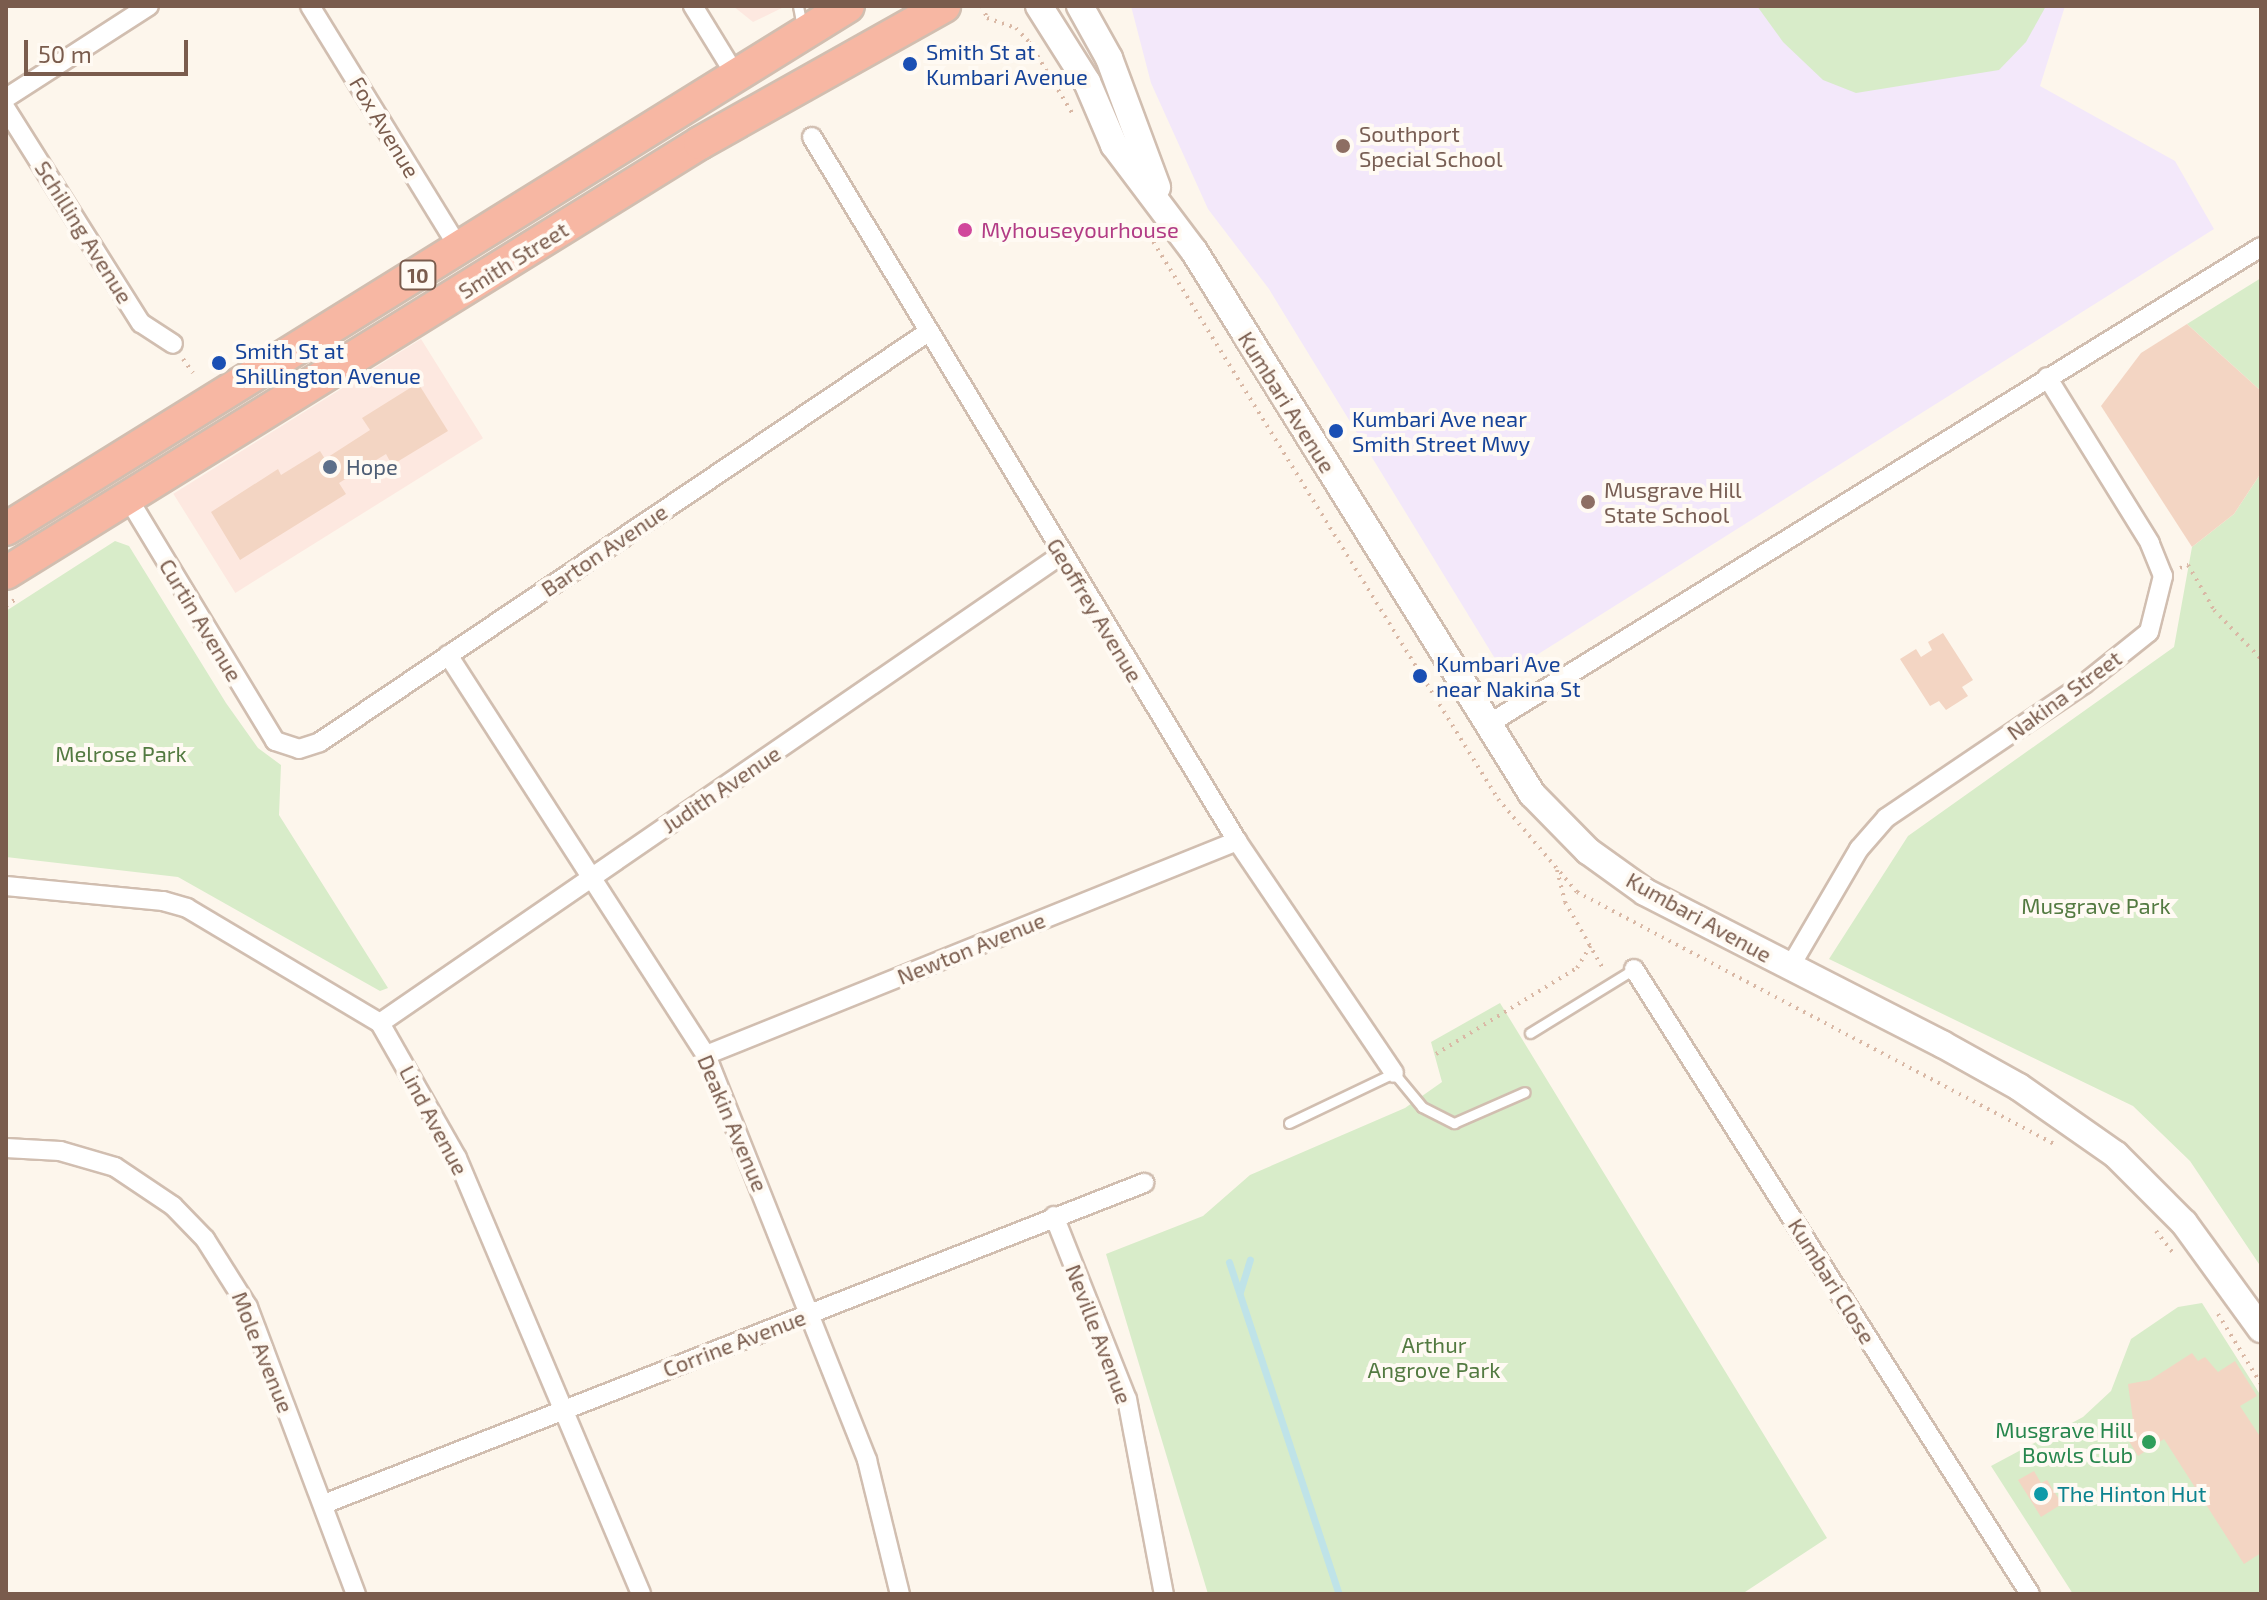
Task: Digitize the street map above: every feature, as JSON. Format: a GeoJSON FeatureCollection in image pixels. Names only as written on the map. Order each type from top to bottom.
{"type":"FeatureCollection","features":[{"type":"Feature","properties":{"kind":"highway","name":"Smith Street"},"geometry":{"type":"LineString","coordinates":[[6,529],[736,76],[801,20],[848,6]]}},
{"type":"Feature","properties":{"kind":"highway","name":"Smith Street"},"geometry":{"type":"LineString","coordinates":[[6,573],[700,143],[944,6]]}},
{"type":"Feature","properties":{"kind":"main road","name":"Kumbari Avenue"},"geometry":{"type":"LineString","coordinates":[[1039,6],[1087,82],[1114,145],[1165,210],[1532,794],[1588,851],[1645,892],[2006,1080],[2116,1155],[2184,1223],[2261,1329]]}},
{"type":"Feature","properties":{"kind":"main road","name":"Kumbari Avenue"},"geometry":{"type":"LineString","coordinates":[[1081,6],[1109,58],[1165,210]]}},
{"type":"Feature","properties":{"kind":"street"},"geometry":{"type":"LineString","coordinates":[[6,98],[149,6]]}},
{"type":"Feature","properties":{"kind":"street","name":"Fox Avenue"},"geometry":{"type":"LineString","coordinates":[[310,6],[459,248]]}},
{"type":"Feature","properties":{"kind":"street"},"geometry":{"type":"LineString","coordinates":[[693,6],[736,76]]}},
{"type":"Feature","properties":{"kind":"street","name":"Schilling Avenue"},"geometry":{"type":"LineString","coordinates":[[6,109],[141,323],[173,344]]}},
{"type":"Feature","properties":{"kind":"street","name":"Geoffrey Avenue"},"geometry":{"type":"LineString","coordinates":[[812,137],[1061,555],[1237,841],[1394,1073]]}},
{"type":"Feature","properties":{"kind":"street"},"geometry":{"type":"LineString","coordinates":[[1487,725],[2261,247]]}},
{"type":"Feature","properties":{"kind":"street","name":"Barton Avenue"},"geometry":{"type":"LineString","coordinates":[[275,741],[299,749],[320,742],[928,332]]}},
{"type":"Feature","properties":{"kind":"street"},"geometry":{"type":"LineString","coordinates":[[2047,377],[2150,543],[2163,576]]}},
{"type":"Feature","properties":{"kind":"street","name":"Curtin Avenue"},"geometry":{"type":"LineString","coordinates":[[128,498],[275,741]]}},
{"type":"Feature","properties":{"kind":"street","name":"Judith Avenue"},"geometry":{"type":"LineString","coordinates":[[380,1023],[1061,555]]}},
{"type":"Feature","properties":{"kind":"street","name":"Nakina Street"},"geometry":{"type":"LineString","coordinates":[[1790,967],[1859,849],[1886,818],[2084,684],[2149,632],[2163,576]]}},
{"type":"Feature","properties":{"kind":"street","name":"Deakin Avenue"},"geometry":{"type":"LineString","coordinates":[[448,655],[706,1055],[867,1460],[900,1594]]}},
{"type":"Feature","properties":{"kind":"street","name":"Newton Avenue"},"geometry":{"type":"LineString","coordinates":[[706,1055],[1237,841]]}},
{"type":"Feature","properties":{"kind":"street","name":"Lind Avenue"},"geometry":{"type":"LineString","coordinates":[[6,886],[163,901],[187,908],[380,1023],[457,1158],[565,1407],[641,1594]]}},
{"type":"Feature","properties":{"kind":"street","name":"Kumbari Close"},"geometry":{"type":"LineString","coordinates":[[1634,969],[2022,1591]]}},
{"type":"Feature","properties":{"kind":"street","name":"Mole Avenue"},"geometry":{"type":"LineString","coordinates":[[6,1148],[60,1151],[115,1167],[156,1192],[198,1231],[248,1307],[356,1594]]}},
{"type":"Feature","properties":{"kind":"street","name":"Corrine Avenue"},"geometry":{"type":"LineString","coordinates":[[324,1504],[565,1407],[1144,1183]]}},
{"type":"Feature","properties":{"kind":"street","name":"Neville Avenue"},"geometry":{"type":"LineString","coordinates":[[1054,1216],[1127,1399],[1164,1594]]}},
{"type":"Feature","properties":{"kind":"lane"},"geometry":{"type":"LineString","coordinates":[[1530,1033],[1634,969]]}},
{"type":"Feature","properties":{"kind":"lane"},"geometry":{"type":"LineString","coordinates":[[1289,1123],[1394,1073],[1422,1107],[1454,1123],[1525,1092]]}},
{"type":"Feature","properties":{"kind":"path"},"geometry":{"type":"LineString","coordinates":[[982,6],[987,18],[1016,28],[1029,42],[1077,121]]}},
{"type":"Feature","properties":{"kind":"path"},"geometry":{"type":"LineString","coordinates":[[1144,227],[1498,799],[1588,901],[1985,1103],[2062,1148]]}},
{"type":"Feature","properties":{"kind":"path"},"geometry":{"type":"LineString","coordinates":[[2163,576],[2188,565],[2214,610],[2261,659]]}},
{"type":"Feature","properties":{"kind":"path"},"geometry":{"type":"LineString","coordinates":[[1555,865],[1565,902],[1611,983]]}},
{"type":"Feature","properties":{"kind":"path"},"geometry":{"type":"LineString","coordinates":[[1436,1054],[1577,968],[1590,946]]}},
{"type":"Feature","properties":{"kind":"path"},"geometry":{"type":"LineString","coordinates":[[2153,1227],[2180,1261]]}},
{"type":"Feature","properties":{"kind":"path"},"geometry":{"type":"LineString","coordinates":[[2211,1304],[2261,1384]]}},
{"type":"Feature","properties":{"kind":"shaded area"},"geometry":{"type":"Polygon","coordinates":[[[733,6],[786,6],[753,22],[733,6]]]}},
{"type":"Feature","properties":{"kind":"shaded area","name":"Musgrave Hill State School"},"geometry":{"type":"Polygon","coordinates":[[[1131,6],[2065,6],[2040,86],[2175,161],[2214,229],[1505,675],[1269,289],[1208,209],[1151,83],[1131,6]]]}},
{"type":"Feature","properties":{"kind":"shaded area","name":"Hope"},"geometry":{"type":"Polygon","coordinates":[[[421,339],[483,438],[235,593],[173,494],[421,339]]]}},
{"type":"Feature","properties":{"kind":"green space"},"geometry":{"type":"Polygon","coordinates":[[[1757,6],[2046,6],[2026,42],[1999,70],[1856,93],[1823,80],[1783,42],[1757,6]]]}},
{"type":"Feature","properties":{"kind":"green space"},"geometry":{"type":"Polygon","coordinates":[[[2261,278],[2261,391],[2187,324],[2261,278]]]}},
{"type":"Feature","properties":{"kind":"green space","name":"Musgrave Park"},"geometry":{"type":"Polygon","coordinates":[[[2261,473],[2261,1267],[2190,1161],[2133,1106],[1829,959],[1908,836],[2174,647],[2192,547],[2234,514],[2261,473]]]}},
{"type":"Feature","properties":{"kind":"green space","name":"Melrose Park"},"geometry":{"type":"Polygon","coordinates":[[[115,541],[129,546],[226,703],[258,748],[281,765],[279,815],[388,988],[380,991],[178,877],[6,857],[6,611],[115,541]]]}},
{"type":"Feature","properties":{"kind":"green space","name":"Arthur Angrove Park"},"geometry":{"type":"Polygon","coordinates":[[[1500,1003],[1827,1538],[1742,1594],[1208,1594],[1106,1254],[1203,1216],[1250,1175],[1405,1108],[1442,1082],[1431,1042],[1500,1003]]]}},
{"type":"Feature","properties":{"kind":"green space","name":"Musgrave Hill Bowls Club"},"geometry":{"type":"Polygon","coordinates":[[[2202,1303],[2261,1396],[2261,1594],[2073,1594],[1991,1466],[2083,1417],[2111,1391],[2131,1339],[2178,1307],[2202,1303]]]}},
{"type":"Feature","properties":{"kind":"building"},"geometry":{"type":"Polygon","coordinates":[[[2187,324],[2261,391],[2261,473],[2234,514],[2192,547],[2101,406],[2141,353],[2187,324]]]}},
{"type":"Feature","properties":{"kind":"building"},"geometry":{"type":"Polygon","coordinates":[[[418,383],[448,431],[392,465],[386,454],[339,483],[346,494],[240,560],[211,512],[278,469],[281,475],[320,451],[325,459],[370,430],[362,418],[418,383]]]}},
{"type":"Feature","properties":{"kind":"building"},"geometry":{"type":"Polygon","coordinates":[[[1943,633],[1973,680],[1962,687],[1968,696],[1946,710],[1939,701],[1930,706],[1900,659],[1916,649],[1921,657],[1932,650],[1928,642],[1943,633]]]}},
{"type":"Feature","properties":{"kind":"building"},"geometry":{"type":"Polygon","coordinates":[[[2192,1353],[2198,1361],[2205,1357],[2218,1372],[2235,1361],[2257,1396],[2240,1406],[2261,1438],[2261,1553],[2244,1564],[2164,1439],[2138,1456],[2121,1428],[2133,1420],[2128,1384],[2150,1380],[2192,1353]]]}},
{"type":"Feature","properties":{"kind":"building","name":"The Hinton Hut"},"geometry":{"type":"Polygon","coordinates":[[[2034,1471],[2041,1483],[2047,1480],[2062,1504],[2041,1517],[2018,1480],[2034,1471]]]}},
{"type":"Feature","properties":{"kind":"waterway"},"geometry":{"type":"LineString","coordinates":[[1240,1292],[1250,1260]]}},
{"type":"Feature","properties":{"kind":"waterway"},"geometry":{"type":"LineString","coordinates":[[1229,1262],[1339,1594]]}},
{"type":"Feature","properties":{"kind":"place","name":"Smith St at Kumbari Avenue"},"geometry":{"type":"Point","coordinates":[910,64]}},
{"type":"Feature","properties":{"kind":"place","name":"Southport Special School"},"geometry":{"type":"Point","coordinates":[1343,146]}},
{"type":"Feature","properties":{"kind":"place","name":"Myhouseyourhouse"},"geometry":{"type":"Point","coordinates":[965,230]}},
{"type":"Feature","properties":{"kind":"place","name":"Smith St at Shillington Avenue"},"geometry":{"type":"Point","coordinates":[219,363]}},
{"type":"Feature","properties":{"kind":"place","name":"Kumbari Ave near Smith Street Mwy"},"geometry":{"type":"Point","coordinates":[1336,431]}},
{"type":"Feature","properties":{"kind":"place","name":"Hope"},"geometry":{"type":"Point","coordinates":[330,467]}},
{"type":"Feature","properties":{"kind":"place","name":"Musgrave Hill State School"},"geometry":{"type":"Point","coordinates":[1588,502]}},
{"type":"Feature","properties":{"kind":"place","name":"Kumbari Ave near Nakina St"},"geometry":{"type":"Point","coordinates":[1420,676]}},
{"type":"Feature","properties":{"kind":"place","name":"Musgrave Hill Bowls Club"},"geometry":{"type":"Point","coordinates":[2149,1442]}},
{"type":"Feature","properties":{"kind":"place","name":"The Hinton Hut"},"geometry":{"type":"Point","coordinates":[2041,1494]}}]}
